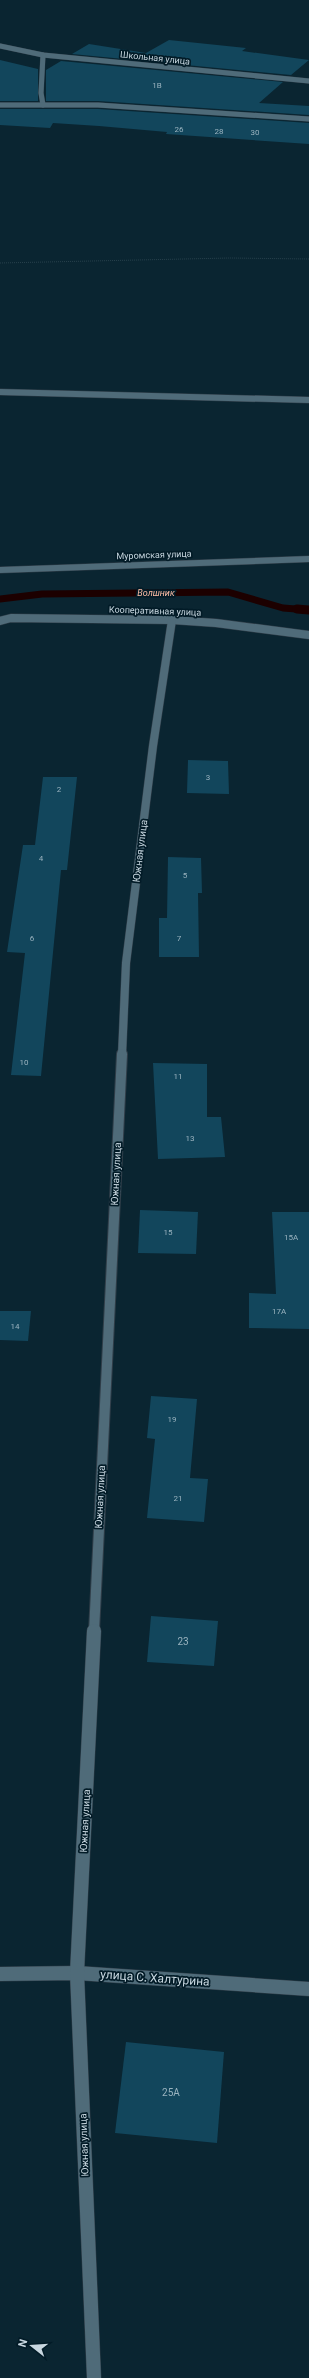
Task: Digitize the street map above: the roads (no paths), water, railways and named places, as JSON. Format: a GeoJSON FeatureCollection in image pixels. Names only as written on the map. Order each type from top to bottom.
{"type":"FeatureCollection","features":[{"type":"Feature","properties":{"kind":"street","name":"Школьная улица"},"geometry":{"type":"LineString","coordinates":[[0,46],[43,56],[309,82]]}},
{"type":"Feature","properties":{"kind":"street"},"geometry":{"type":"LineString","coordinates":[[43,56],[40,93],[43,104]]}},
{"type":"Feature","properties":{"kind":"street"},"geometry":{"type":"LineString","coordinates":[[0,105],[113,105],[309,120]]}},
{"type":"Feature","properties":{"kind":"street"},"geometry":{"type":"LineString","coordinates":[[0,392],[309,400]]}},
{"type":"Feature","properties":{"kind":"street","name":"Муромская улица"},"geometry":{"type":"LineString","coordinates":[[0,570],[309,559]]}},
{"type":"Feature","properties":{"kind":"street"},"geometry":{"type":"LineString","coordinates":[[0,614],[12,618]]}},
{"type":"Feature","properties":{"kind":"street","name":"Кооперативная улица"},"geometry":{"type":"LineString","coordinates":[[0,621],[12,618],[172,620],[216,623],[309,635]]}},
{"type":"Feature","properties":{"kind":"street","name":"Южная улица"},"geometry":{"type":"LineString","coordinates":[[94,2378],[77,1973],[126,963],[153,746],[172,620]]}},
{"type":"Feature","properties":{"kind":"street","name":"улица С. Халтурина"},"geometry":{"type":"LineString","coordinates":[[0,1974],[77,1973],[309,1989]]}},
{"type":"Feature","properties":{"kind":"waterway","name":"Волшник"},"geometry":{"type":"LineString","coordinates":[[0,599],[42,594],[228,592],[283,608],[309,610],[297,609]]}}]}
